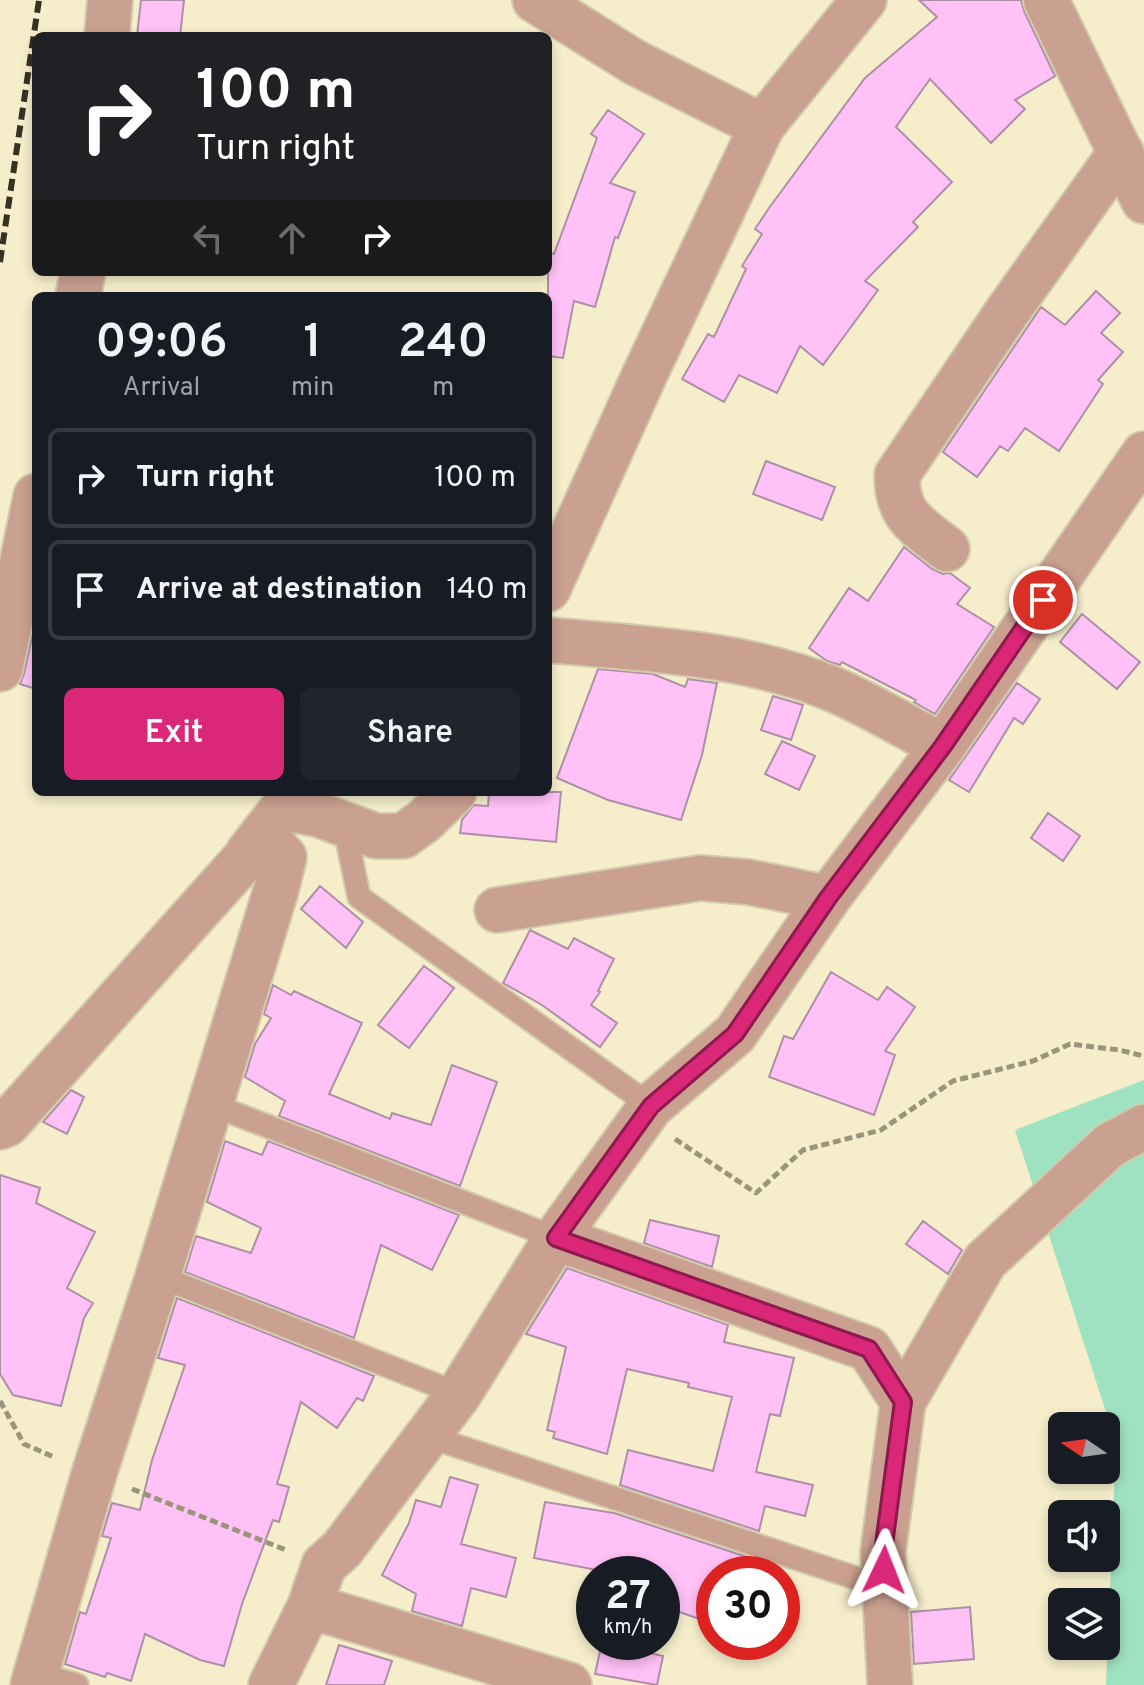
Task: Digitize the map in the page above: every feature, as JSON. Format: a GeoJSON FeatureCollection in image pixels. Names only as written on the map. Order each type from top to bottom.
{"type":"FeatureCollection","features":[{"type":"Feature","properties":{"kind":"street"},"geometry":{"type":"LineString","coordinates":[[107,32],[110,0]]}},
{"type":"Feature","properties":{"kind":"street"},"geometry":{"type":"LineString","coordinates":[[535,0],[634,62],[762,126]]}},
{"type":"Feature","properties":{"kind":"street"},"geometry":{"type":"LineString","coordinates":[[552,580],[762,126],[864,0]]}},
{"type":"Feature","properties":{"kind":"street"},"geometry":{"type":"LineString","coordinates":[[1046,0],[1144,201]]}},
{"type":"Feature","properties":{"kind":"street"},"geometry":{"type":"LineString","coordinates":[[947,549],[907,517],[897,497],[897,475],[1007,312],[1121,152]]}},
{"type":"Feature","properties":{"kind":"street"},"geometry":{"type":"LineString","coordinates":[[271,1685],[310,1606],[324,1565],[342,1549],[459,1394],[556,1238],[651,1106],[735,1034],[828,898],[943,746],[1144,454]]}},
{"type":"Feature","properties":{"kind":"street"},"geometry":{"type":"LineString","coordinates":[[0,669],[32,515]]}},
{"type":"Feature","properties":{"kind":"street"},"geometry":{"type":"LineString","coordinates":[[552,640],[712,655],[766,668],[834,690],[943,746]]}},
{"type":"Feature","properties":{"kind":"street"},"geometry":{"type":"LineString","coordinates":[[248,853],[283,808],[317,814],[376,836],[403,836],[450,796]]}},
{"type":"Feature","properties":{"kind":"street"},"geometry":{"type":"LineString","coordinates":[[0,1127],[7,1124],[265,836],[284,857],[276,890],[94,1474],[34,1679]]}},
{"type":"Feature","properties":{"kind":"street"},"geometry":{"type":"LineString","coordinates":[[497,910],[700,878],[748,882],[828,898]]}},
{"type":"Feature","properties":{"kind":"street"},"geometry":{"type":"LineString","coordinates":[[890,1685],[883,1552],[903,1402],[985,1261],[1110,1145],[1144,1127]]}},
{"type":"Feature","properties":{"kind":"street"},"geometry":{"type":"LineString","coordinates":[[556,1238],[869,1349],[903,1402]]}},
{"type":"Feature","properties":{"kind":"street"},"geometry":{"type":"LineString","coordinates":[[310,1606],[569,1685]]}},
{"type":"Feature","properties":{"kind":"lane"},"geometry":{"type":"LineString","coordinates":[[344,824],[359,897],[651,1106]]}},
{"type":"Feature","properties":{"kind":"lane"},"geometry":{"type":"LineString","coordinates":[[210,1104],[556,1238]]}},
{"type":"Feature","properties":{"kind":"lane"},"geometry":{"type":"LineString","coordinates":[[158,1276],[459,1394]]}},
{"type":"Feature","properties":{"kind":"lane"},"geometry":{"type":"LineString","coordinates":[[427,1436],[886,1588]]}},
{"type":"Feature","properties":{"kind":"lane"},"geometry":{"type":"LineString","coordinates":[[34,1679],[77,1685]]}},
{"type":"Feature","properties":{"kind":"path"},"geometry":{"type":"LineString","coordinates":[[651,1106],[675,1139],[756,1193],[803,1150],[881,1130],[953,1081],[1033,1061],[1070,1044],[1144,1056]]}},
{"type":"Feature","properties":{"kind":"path"},"geometry":{"type":"LineString","coordinates":[[0,1401],[24,1444],[324,1565]]}},
{"type":"Feature","properties":{"kind":"green space"},"geometry":{"type":"Polygon","coordinates":[[[1144,1080],[1144,1685],[1106,1685],[1107,1660],[1120,1660],[1120,1588],[1110,1588],[1111,1572],[1120,1572],[1120,1500],[1114,1500],[1114,1484],[1120,1484],[1120,1412],[1106,1412],[1015,1130],[1144,1080]]]}},
{"type":"Feature","properties":{"kind":"building"},"geometry":{"type":"Polygon","coordinates":[[[141,0],[184,0],[180,32],[137,32],[141,0]]]}},
{"type":"Feature","properties":{"kind":"building"},"geometry":{"type":"Polygon","coordinates":[[[919,0],[1021,0],[1055,76],[1015,100],[1025,109],[991,143],[930,79],[896,127],[952,182],[913,222],[918,227],[865,281],[878,290],[823,365],[800,346],[777,393],[739,375],[724,402],[682,379],[708,334],[714,337],[746,269],[742,266],[762,234],[755,229],[769,208],[865,78],[937,17],[919,0]]]}},
{"type":"Feature","properties":{"kind":"building"},"geometry":{"type":"Polygon","coordinates":[[[608,110],[644,134],[610,183],[635,192],[618,238],[615,237],[595,307],[574,301],[563,358],[552,357],[552,292],[548,292],[548,276],[552,276],[552,253],[597,138],[591,134],[608,110]]]}},
{"type":"Feature","properties":{"kind":"building"},"geometry":{"type":"Polygon","coordinates":[[[1096,291],[1120,313],[1101,333],[1123,352],[1098,380],[1103,384],[1059,451],[1025,428],[1008,451],[1000,446],[977,477],[943,452],[1041,307],[1065,325],[1096,291]]]}},
{"type":"Feature","properties":{"kind":"building"},"geometry":{"type":"Polygon","coordinates":[[[766,461],[835,487],[822,520],[753,494],[766,461]]]}},
{"type":"Feature","properties":{"kind":"building"},"geometry":{"type":"Polygon","coordinates":[[[904,547],[932,569],[943,574],[950,573],[970,588],[957,604],[994,627],[935,714],[914,702],[916,700],[842,662],[840,665],[827,661],[809,648],[849,588],[868,601],[904,547]]]}},
{"type":"Feature","properties":{"kind":"building"},"geometry":{"type":"Polygon","coordinates":[[[1082,614],[1140,662],[1117,689],[1060,642],[1082,614]]]}},
{"type":"Feature","properties":{"kind":"building"},"geometry":{"type":"Polygon","coordinates":[[[32,637],[32,688],[20,684],[32,637]]]}},
{"type":"Feature","properties":{"kind":"building"},"geometry":{"type":"Polygon","coordinates":[[[598,669],[653,674],[685,687],[688,679],[717,683],[702,755],[681,820],[608,800],[557,778],[598,669]]]}},
{"type":"Feature","properties":{"kind":"building"},"geometry":{"type":"Polygon","coordinates":[[[1017,683],[1040,699],[1023,724],[1014,718],[969,792],[949,780],[1017,683]]]}},
{"type":"Feature","properties":{"kind":"building"},"geometry":{"type":"Polygon","coordinates":[[[773,696],[803,705],[791,740],[761,730],[773,696]]]}},
{"type":"Feature","properties":{"kind":"building"},"geometry":{"type":"Polygon","coordinates":[[[782,741],[815,756],[799,790],[765,774],[782,741]]]}},
{"type":"Feature","properties":{"kind":"building"},"geometry":{"type":"Polygon","coordinates":[[[552,792],[561,792],[556,842],[460,833],[462,820],[474,805],[488,806],[489,796],[552,796],[552,792]]]}},
{"type":"Feature","properties":{"kind":"building"},"geometry":{"type":"Polygon","coordinates":[[[1048,813],[1080,836],[1063,861],[1031,838],[1048,813]]]}},
{"type":"Feature","properties":{"kind":"building"},"geometry":{"type":"Polygon","coordinates":[[[320,886],[363,922],[346,948],[301,909],[320,886]]]}},
{"type":"Feature","properties":{"kind":"building"},"geometry":{"type":"Polygon","coordinates":[[[530,930],[568,949],[574,938],[614,959],[591,1005],[617,1023],[600,1047],[542,1005],[503,983],[530,930]]]}},
{"type":"Feature","properties":{"kind":"building"},"geometry":{"type":"Polygon","coordinates":[[[424,966],[454,988],[409,1048],[378,1025],[424,966]]]}},
{"type":"Feature","properties":{"kind":"building"},"geometry":{"type":"Polygon","coordinates":[[[831,972],[878,1000],[887,987],[915,1007],[885,1051],[895,1055],[874,1115],[769,1077],[784,1036],[793,1039],[831,972]]]}},
{"type":"Feature","properties":{"kind":"building"},"geometry":{"type":"Polygon","coordinates":[[[273,985],[291,995],[294,991],[362,1023],[329,1094],[390,1119],[392,1113],[431,1125],[452,1065],[497,1082],[460,1186],[279,1116],[285,1101],[245,1077],[255,1044],[271,1018],[264,1014],[273,985]]]}},
{"type":"Feature","properties":{"kind":"building"},"geometry":{"type":"Polygon","coordinates":[[[71,1090],[84,1097],[67,1134],[43,1122],[71,1090]]]}},
{"type":"Feature","properties":{"kind":"building"},"geometry":{"type":"Polygon","coordinates":[[[225,1141],[262,1155],[268,1141],[459,1215],[432,1270],[381,1245],[354,1338],[185,1272],[196,1236],[251,1253],[261,1228],[207,1202],[225,1141]]]}},
{"type":"Feature","properties":{"kind":"building"},"geometry":{"type":"Polygon","coordinates":[[[0,1175],[40,1188],[36,1203],[95,1232],[67,1288],[93,1303],[84,1318],[61,1406],[13,1395],[0,1374],[0,1175]]]}},
{"type":"Feature","properties":{"kind":"building"},"geometry":{"type":"Polygon","coordinates":[[[650,1220],[719,1236],[712,1267],[644,1243],[650,1220]]]}},
{"type":"Feature","properties":{"kind":"building"},"geometry":{"type":"Polygon","coordinates":[[[923,1221],[962,1250],[948,1274],[906,1244],[923,1221]]]}},
{"type":"Feature","properties":{"kind":"building"},"geometry":{"type":"Polygon","coordinates":[[[567,1268],[728,1325],[724,1342],[794,1358],[780,1416],[770,1414],[756,1472],[813,1485],[805,1516],[765,1506],[759,1531],[620,1485],[628,1450],[713,1471],[732,1397],[688,1387],[689,1383],[627,1369],[607,1454],[553,1438],[555,1432],[547,1430],[566,1347],[526,1334],[567,1268]]]}},
{"type":"Feature","properties":{"kind":"building"},"geometry":{"type":"Polygon","coordinates":[[[177,1298],[374,1376],[363,1401],[357,1398],[337,1428],[301,1402],[277,1484],[289,1487],[279,1522],[273,1520],[242,1604],[224,1666],[200,1660],[145,1634],[131,1681],[107,1673],[105,1677],[65,1664],[80,1612],[86,1614],[111,1538],[102,1536],[112,1503],[140,1510],[152,1460],[185,1365],[158,1358],[177,1298]]]}},
{"type":"Feature","properties":{"kind":"building"},"geometry":{"type":"Polygon","coordinates":[[[450,1477],[478,1485],[461,1544],[516,1558],[506,1597],[471,1588],[462,1626],[412,1611],[416,1594],[382,1575],[409,1523],[416,1500],[441,1507],[450,1477]]]}},
{"type":"Feature","properties":{"kind":"building"},"geometry":{"type":"Polygon","coordinates":[[[545,1502],[614,1513],[744,1556],[696,1556],[696,1618],[680,1612],[680,1556],[576,1556],[576,1566],[534,1558],[545,1502]]]}},
{"type":"Feature","properties":{"kind":"building"},"geometry":{"type":"Polygon","coordinates":[[[970,1607],[974,1659],[914,1664],[911,1612],[970,1607]]]}},
{"type":"Feature","properties":{"kind":"building"},"geometry":{"type":"Polygon","coordinates":[[[339,1645],[392,1661],[384,1685],[326,1685],[339,1645]]]}},
{"type":"Feature","properties":{"kind":"building"},"geometry":{"type":"Polygon","coordinates":[[[598,1660],[662,1660],[657,1685],[595,1674],[598,1660]]]}},
{"type":"Feature","properties":{"kind":"railway"},"geometry":{"type":"LineString","coordinates":[[34,32],[39,0]]}},
{"type":"Feature","properties":{"kind":"railway"},"geometry":{"type":"LineString","coordinates":[[0,262],[32,47]]}},
{"type":"Feature","properties":{"kind":"route"},"geometry":{"type":"LineString","coordinates":[[884,1570],[883,1552],[903,1402],[869,1349],[556,1238],[651,1106],[735,1034],[828,898],[943,746],[1043,600]]}}]}
